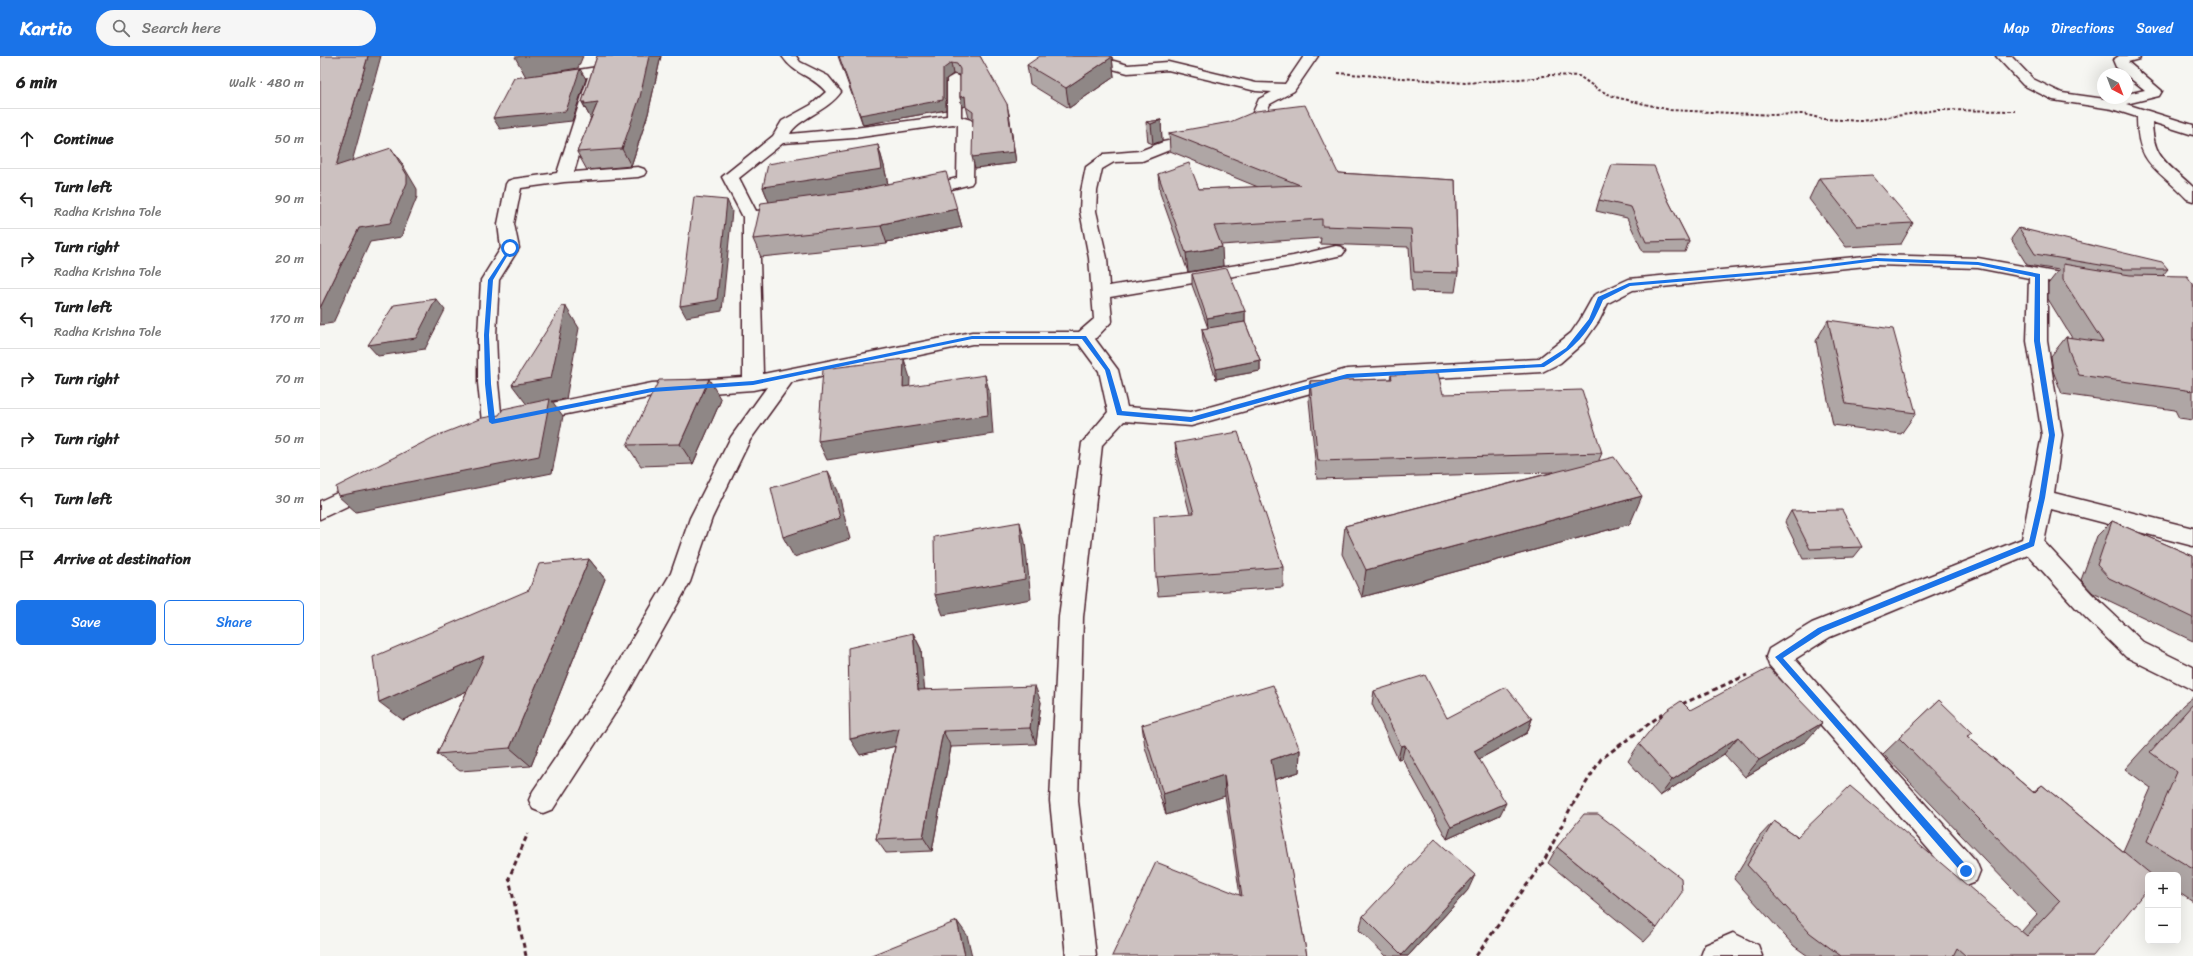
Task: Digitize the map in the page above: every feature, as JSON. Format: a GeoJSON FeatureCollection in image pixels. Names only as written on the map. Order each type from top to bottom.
{"type":"FeatureCollection","features":[{"type":"Feature","properties":{"kind":"street"},"geometry":{"type":"LineString","coordinates":[[753,383],[751,216],[730,177],[779,139],[787,124],[816,108],[834,92],[823,79],[794,65],[789,56]]}},
{"type":"Feature","properties":{"kind":"street"},"geometry":{"type":"LineString","coordinates":[[1080,56],[1128,69],[1168,66],[1256,87],[1289,88]]}},
{"type":"Feature","properties":{"kind":"street"},"geometry":{"type":"LineString","coordinates":[[638,172],[564,177],[514,184],[506,224],[510,248],[490,280],[487,335],[488,384],[485,425],[652,390],[753,383],[972,338],[1084,338],[1103,321],[1098,258],[1088,211],[1089,192],[1094,167],[1110,157],[1142,156],[1168,145],[1218,137],[1256,122],[1264,102],[1289,88],[1312,56]]}},
{"type":"Feature","properties":{"kind":"street"},"geometry":{"type":"LineString","coordinates":[[2003,56],[2028,82],[2058,98],[2114,105],[2193,130]]}},
{"type":"Feature","properties":{"kind":"street"},"geometry":{"type":"LineString","coordinates":[[2114,105],[2124,99],[2154,93],[2155,91],[2121,64],[2120,60],[2134,56]]}},
{"type":"Feature","properties":{"kind":"street"},"geometry":{"type":"LineString","coordinates":[[536,80],[597,71],[564,177]]}},
{"type":"Feature","properties":{"kind":"street"},"geometry":{"type":"LineString","coordinates":[[954,79],[954,119]]}},
{"type":"Feature","properties":{"kind":"street"},"geometry":{"type":"LineString","coordinates":[[2144,115],[2144,131],[2152,158],[2186,187],[2193,196]]}},
{"type":"Feature","properties":{"kind":"street"},"geometry":{"type":"LineString","coordinates":[[779,139],[854,133],[954,119],[966,123],[965,181],[905,194]]}},
{"type":"Feature","properties":{"kind":"street"},"geometry":{"type":"LineString","coordinates":[[751,216],[803,211]]}},
{"type":"Feature","properties":{"kind":"street"},"geometry":{"type":"LineString","coordinates":[[1101,293],[1294,261],[1336,251]]}},
{"type":"Feature","properties":{"kind":"street"},"geometry":{"type":"LineString","coordinates":[[1119,413],[1191,419],[1347,376],[1542,365],[1568,349],[1592,320],[1600,299],[1629,285],[1782,271],[1876,260],[1978,263],[2100,285]]}},
{"type":"Feature","properties":{"kind":"street"},"geometry":{"type":"LineString","coordinates":[[2032,544],[2042,498],[2052,435],[2037,341],[2038,275]]}},
{"type":"Feature","properties":{"kind":"street"},"geometry":{"type":"LineString","coordinates":[[1084,338],[1108,370],[1119,413]]}},
{"type":"Feature","properties":{"kind":"street"},"geometry":{"type":"LineString","coordinates":[[543,800],[614,693],[682,576],[702,518],[741,437],[786,376]]}},
{"type":"Feature","properties":{"kind":"street"},"geometry":{"type":"LineString","coordinates":[[1081,956],[1064,801],[1071,617],[1092,443],[1119,413]]}},
{"type":"Feature","properties":{"kind":"street"},"geometry":{"type":"LineString","coordinates":[[320,511],[382,479]]}},
{"type":"Feature","properties":{"kind":"street"},"geometry":{"type":"LineString","coordinates":[[2042,498],[2193,537]]}},
{"type":"Feature","properties":{"kind":"street"},"geometry":{"type":"LineString","coordinates":[[1966,871],[1778,657],[1821,630],[2032,544]]}},
{"type":"Feature","properties":{"kind":"street"},"geometry":{"type":"LineString","coordinates":[[2032,544],[2084,601],[2135,650],[2193,679]]}},
{"type":"Feature","properties":{"kind":"street"},"geometry":{"type":"LineString","coordinates":[[1716,956],[1733,948],[1747,956]]}},
{"type":"Feature","properties":{"kind":"path"},"geometry":{"type":"LineString","coordinates":[[1301,70],[1465,83],[1534,78],[1549,74],[1579,76],[1599,90],[1615,97],[1670,110],[1772,115],[1803,114],[1824,119],[1861,121],[1937,110],[2013,111],[2063,108],[2058,98]]}},
{"type":"Feature","properties":{"kind":"path"},"geometry":{"type":"LineString","coordinates":[[1679,706],[1753,672],[1778,657]]}},
{"type":"Feature","properties":{"kind":"path"},"geometry":{"type":"LineString","coordinates":[[1476,956],[1544,861],[1570,809],[1601,759],[1672,709]]}},
{"type":"Feature","properties":{"kind":"path"},"geometry":{"type":"LineString","coordinates":[[526,956],[509,878],[543,800]]}},
{"type":"Feature","properties":{"kind":"building"},"geometry":{"type":"Polygon","coordinates":[[[320,56],[368,56],[336,166],[391,148],[407,175],[407,183],[390,223],[359,228],[320,308],[320,56]]]}},
{"type":"Feature","properties":{"kind":"building"},"geometry":{"type":"Polygon","coordinates":[[[597,56],[649,56],[640,97],[622,149],[577,152],[598,102],[584,104],[585,102],[582,102],[597,56]]]}},
{"type":"Feature","properties":{"kind":"building"},"geometry":{"type":"Polygon","coordinates":[[[839,56],[980,56],[1007,104],[1014,152],[972,157],[973,112],[966,107],[965,96],[960,97],[960,69],[957,64],[951,63],[943,69],[943,100],[860,115],[839,56]]]}},
{"type":"Feature","properties":{"kind":"building"},"geometry":{"type":"Polygon","coordinates":[[[1040,56],[1112,57],[1066,88],[1027,65],[1040,56]]]}},
{"type":"Feature","properties":{"kind":"building"},"geometry":{"type":"Polygon","coordinates":[[[580,69],[566,111],[493,118],[514,78],[580,69]]]}},
{"type":"Feature","properties":{"kind":"building"},"geometry":{"type":"Polygon","coordinates":[[[1305,105],[1338,173],[1455,180],[1458,273],[1414,272],[1411,229],[1322,226],[1322,219],[1214,226],[1222,247],[1186,253],[1158,174],[1189,163],[1199,189],[1300,185],[1169,133],[1230,122],[1256,111],[1305,105]]]}},
{"type":"Feature","properties":{"kind":"building"},"geometry":{"type":"Polygon","coordinates":[[[1161,120],[1151,124],[1146,122],[1161,120]]]}},
{"type":"Feature","properties":{"kind":"building"},"geometry":{"type":"Polygon","coordinates":[[[878,145],[882,169],[763,187],[768,164],[878,145]]]}},
{"type":"Feature","properties":{"kind":"building"},"geometry":{"type":"Polygon","coordinates":[[[1612,165],[1654,166],[1666,196],[1689,241],[1646,242],[1631,207],[1599,200],[1612,165]]]}},
{"type":"Feature","properties":{"kind":"building"},"geometry":{"type":"Polygon","coordinates":[[[946,172],[957,209],[882,224],[881,226],[753,239],[761,203],[853,191],[946,172]]]}},
{"type":"Feature","properties":{"kind":"building"},"geometry":{"type":"Polygon","coordinates":[[[1872,175],[1913,223],[1857,226],[1819,178],[1872,175]]]}},
{"type":"Feature","properties":{"kind":"building"},"geometry":{"type":"Polygon","coordinates":[[[694,197],[727,200],[717,300],[680,306],[694,197]]]}},
{"type":"Feature","properties":{"kind":"building"},"geometry":{"type":"Polygon","coordinates":[[[2019,228],[2162,262],[2168,269],[2124,269],[2035,254],[2019,228]]]}},
{"type":"Feature","properties":{"kind":"building"},"geometry":{"type":"Polygon","coordinates":[[[2063,264],[2130,275],[2187,276],[2193,284],[2193,391],[2079,375],[2069,351],[2066,337],[2103,342],[2063,280],[2063,264]]]}},
{"type":"Feature","properties":{"kind":"building"},"geometry":{"type":"Polygon","coordinates":[[[1227,268],[1245,311],[1207,318],[1192,274],[1227,268]]]}},
{"type":"Feature","properties":{"kind":"building"},"geometry":{"type":"Polygon","coordinates":[[[436,299],[416,338],[368,345],[394,305],[436,299]]]}},
{"type":"Feature","properties":{"kind":"building"},"geometry":{"type":"Polygon","coordinates":[[[562,306],[566,307],[551,378],[512,385],[562,306]]]}},
{"type":"Feature","properties":{"kind":"building"},"geometry":{"type":"Polygon","coordinates":[[[1828,320],[1893,329],[1916,413],[1846,404],[1828,320]]]}},
{"type":"Feature","properties":{"kind":"building"},"geometry":{"type":"Polygon","coordinates":[[[1245,322],[1260,360],[1216,369],[1202,329],[1245,322]]]}},
{"type":"Feature","properties":{"kind":"building"},"geometry":{"type":"Polygon","coordinates":[[[904,359],[903,387],[985,375],[988,415],[818,441],[823,369],[904,359]]]}},
{"type":"Feature","properties":{"kind":"building"},"geometry":{"type":"Polygon","coordinates":[[[1438,373],[1443,394],[1582,390],[1602,453],[1318,461],[1310,381],[1392,379],[1391,375],[1438,373]]]}},
{"type":"Feature","properties":{"kind":"building"},"geometry":{"type":"Polygon","coordinates":[[[709,379],[680,444],[627,445],[659,380],[709,379]]]}},
{"type":"Feature","properties":{"kind":"building"},"geometry":{"type":"Polygon","coordinates":[[[550,399],[539,456],[338,496],[336,487],[434,437],[482,418],[499,415],[503,409],[550,399]]]}},
{"type":"Feature","properties":{"kind":"building"},"geometry":{"type":"Polygon","coordinates":[[[1238,432],[1283,567],[1156,577],[1154,516],[1194,513],[1175,443],[1238,432]]]}},
{"type":"Feature","properties":{"kind":"building"},"geometry":{"type":"Polygon","coordinates":[[[1614,457],[1642,496],[1366,570],[1345,526],[1614,457]]]}},
{"type":"Feature","properties":{"kind":"building"},"geometry":{"type":"Polygon","coordinates":[[[828,471],[840,518],[783,537],[771,488],[828,471]]]}},
{"type":"Feature","properties":{"kind":"building"},"geometry":{"type":"Polygon","coordinates":[[[1842,510],[1862,547],[1810,549],[1791,511],[1842,510]]]}},
{"type":"Feature","properties":{"kind":"building"},"geometry":{"type":"Polygon","coordinates":[[[2112,521],[2193,556],[2193,618],[2109,578],[2097,565],[2112,521]]]}},
{"type":"Feature","properties":{"kind":"building"},"geometry":{"type":"Polygon","coordinates":[[[1020,522],[1025,579],[935,595],[934,537],[1020,522]]]}},
{"type":"Feature","properties":{"kind":"building"},"geometry":{"type":"Polygon","coordinates":[[[589,559],[510,748],[437,754],[484,656],[379,702],[373,657],[529,590],[539,564],[589,559]]]}},
{"type":"Feature","properties":{"kind":"building"},"geometry":{"type":"Polygon","coordinates":[[[913,633],[918,690],[1035,686],[1030,728],[943,731],[923,837],[876,839],[899,728],[850,739],[848,648],[913,633]]]}},
{"type":"Feature","properties":{"kind":"building"},"geometry":{"type":"Polygon","coordinates":[[[1769,668],[1822,723],[1759,760],[1738,737],[1672,780],[1639,744],[1666,711],[1681,701],[1690,710],[1769,668]]]}},
{"type":"Feature","properties":{"kind":"building"},"geometry":{"type":"Polygon","coordinates":[[[1425,675],[1447,718],[1506,687],[1532,719],[1474,751],[1506,803],[1451,827],[1405,745],[1401,746],[1374,691],[1425,675]]]}},
{"type":"Feature","properties":{"kind":"building"},"geometry":{"type":"Polygon","coordinates":[[[1273,685],[1300,750],[1271,760],[1307,956],[1112,956],[1156,862],[1242,896],[1224,775],[1163,794],[1142,725],[1273,685]]]}},
{"type":"Feature","properties":{"kind":"building"},"geometry":{"type":"Polygon","coordinates":[[[1939,700],[1973,733],[1967,736],[2034,793],[2042,785],[2148,872],[2145,872],[2145,892],[2093,956],[1966,956],[1957,948],[1953,956],[1841,956],[1810,933],[1747,865],[1774,821],[1797,837],[1850,786],[2027,936],[2060,901],[1899,738],[1939,700]]]}},
{"type":"Feature","properties":{"kind":"building"},"geometry":{"type":"Polygon","coordinates":[[[2193,704],[2193,869],[2147,841],[2177,772],[2150,752],[2193,704]]]}},
{"type":"Feature","properties":{"kind":"building"},"geometry":{"type":"Polygon","coordinates":[[[1584,814],[1598,814],[1681,878],[1682,892],[1657,928],[1557,847],[1584,814]]]}},
{"type":"Feature","properties":{"kind":"building"},"geometry":{"type":"Polygon","coordinates":[[[1435,839],[1475,875],[1402,955],[1363,916],[1435,839]]]}},
{"type":"Feature","properties":{"kind":"building"},"geometry":{"type":"Polygon","coordinates":[[[957,921],[965,956],[869,956],[957,921]]]}},
{"type":"Feature","properties":{"kind":"route"},"geometry":{"type":"LineString","coordinates":[[510,248],[490,280],[487,335],[488,384],[492,422],[652,390],[753,383],[972,338],[1084,338],[1108,370],[1119,413],[1191,419],[1347,376],[1542,365],[1568,349],[1592,320],[1600,299],[1629,285],[1782,271],[1876,260],[1978,263],[2038,275],[2037,341],[2052,435],[2042,498],[2032,544],[1821,630],[1778,657],[1966,871]]}}]}
